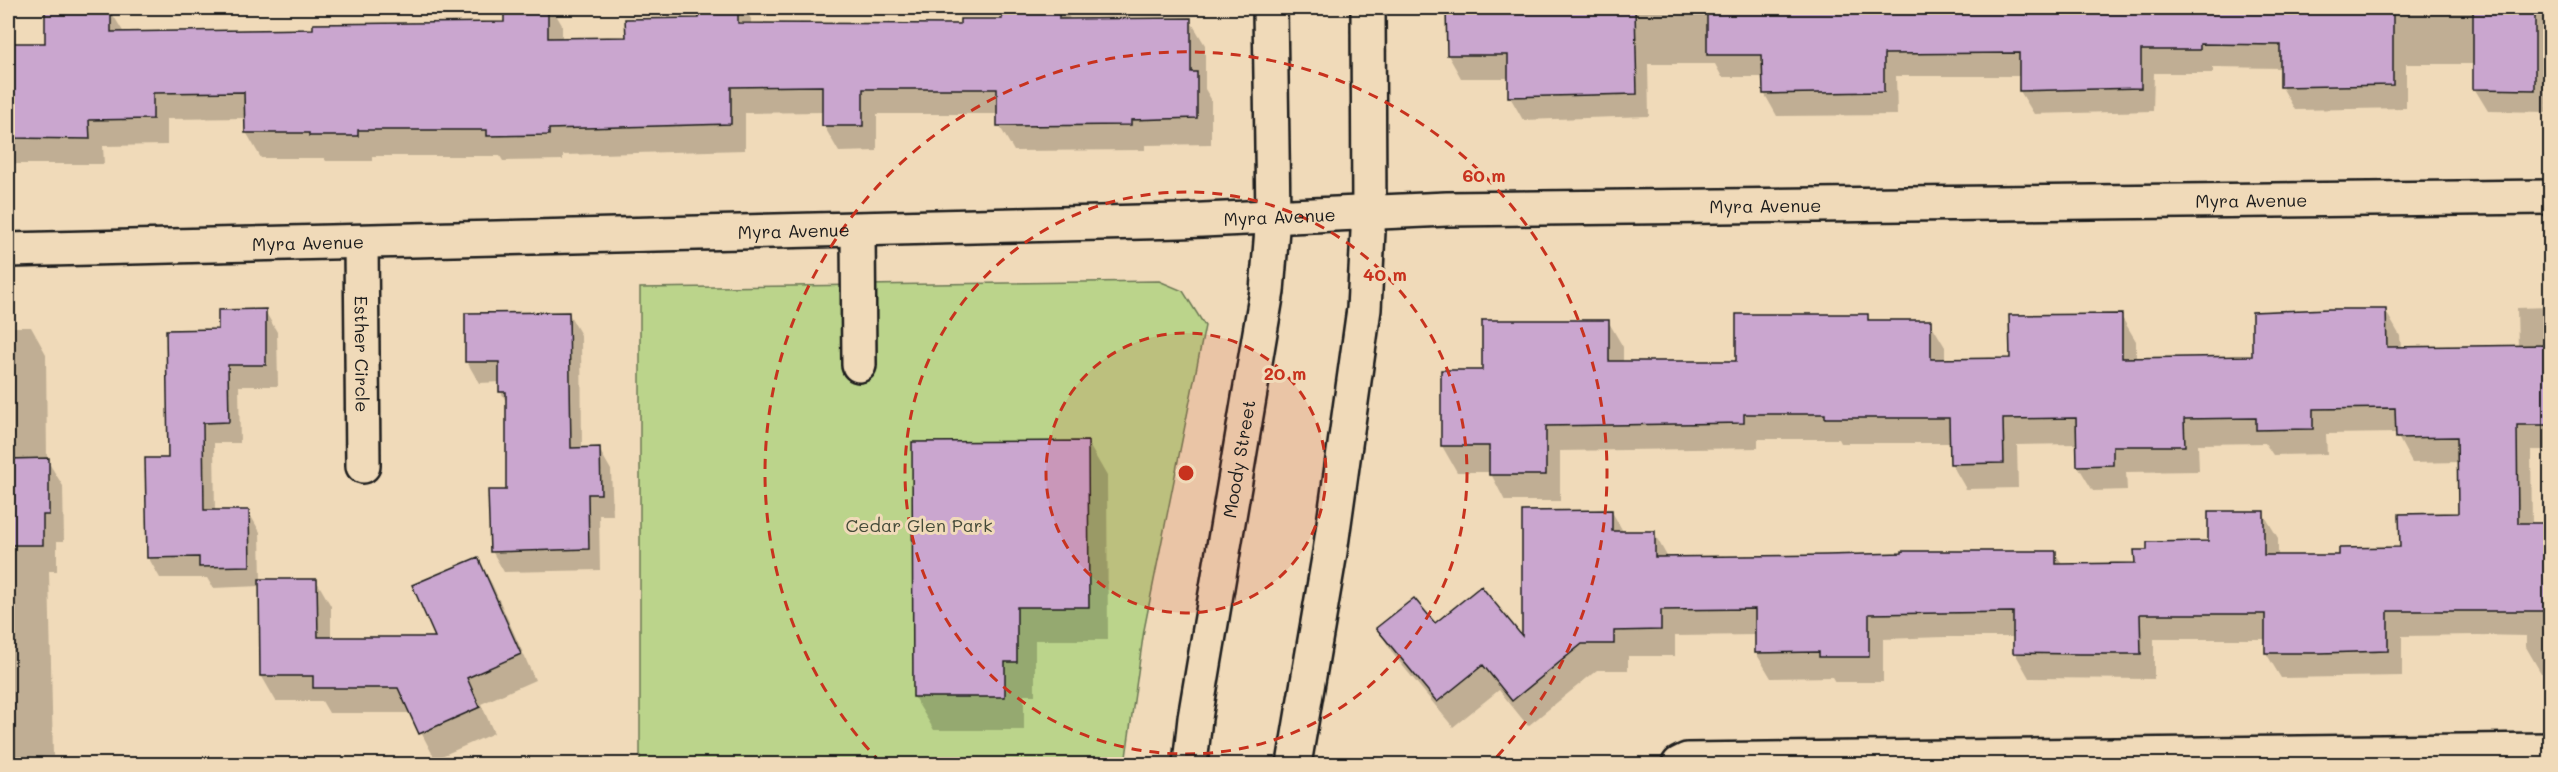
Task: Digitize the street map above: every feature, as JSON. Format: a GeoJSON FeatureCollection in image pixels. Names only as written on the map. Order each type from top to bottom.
{"type":"FeatureCollection","features":[{"type":"Feature","properties":{"kind":"street","name":"Moody Street"},"geometry":{"type":"LineString","coordinates":[[1190,765],[1195,718],[1267,291],[1273,217],[1270,8]]}},
{"type":"Feature","properties":{"kind":"street"},"geometry":{"type":"LineString","coordinates":[[1294,765],[1330,552],[1364,309],[1369,212],[1368,8]]}},
{"type":"Feature","properties":{"kind":"street","name":"Myra Avenue"},"geometry":{"type":"LineString","coordinates":[[8,250],[1181,221],[1447,209],[2550,197]]}},
{"type":"Feature","properties":{"kind":"street"},"geometry":{"type":"LineString","coordinates":[[858,230],[860,365]]}},
{"type":"Feature","properties":{"kind":"street","name":"Esther Circle"},"geometry":{"type":"LineString","coordinates":[[361,242],[363,466]]}},
{"type":"Feature","properties":{"kind":"street"},"geometry":{"type":"LineString","coordinates":[[1679,765],[1687,760],[2550,750]]}},
{"type":"Feature","properties":{"kind":"green space","name":"Cedar Glen Park"},"geometry":{"type":"Polygon","coordinates":[[[1159,281],[1183,291],[1205,326],[1144,630],[1125,764],[640,764],[640,288],[1159,281]]]}},
{"type":"Feature","properties":{"kind":"building"},"geometry":{"type":"Polygon","coordinates":[[[45,8],[111,9],[111,32],[313,29],[313,24],[504,22],[504,8],[548,8],[548,38],[626,37],[625,19],[699,18],[698,8],[738,8],[738,23],[960,24],[960,19],[1002,19],[1002,8],[1059,8],[1059,19],[1191,18],[1191,72],[1197,72],[1197,118],[1131,120],[1131,125],[997,126],[997,89],[863,89],[863,126],[822,126],[822,86],[731,87],[731,124],[549,129],[549,135],[487,136],[487,130],[358,130],[358,136],[309,136],[309,133],[245,133],[244,92],[153,93],[153,119],[89,120],[90,139],[8,138],[8,43],[45,43],[45,8]]]}},
{"type":"Feature","properties":{"kind":"building"},"geometry":{"type":"Polygon","coordinates":[[[1446,8],[1635,8],[1637,94],[1508,97],[1508,55],[1447,55],[1446,8]]]}},
{"type":"Feature","properties":{"kind":"building"},"geometry":{"type":"Polygon","coordinates":[[[1707,8],[2393,8],[2393,85],[2280,87],[2280,45],[2200,44],[2200,50],[2141,50],[2141,88],[2019,91],[2019,53],[1884,54],[1884,92],[1763,94],[1762,55],[1707,55],[1707,8]]]}},
{"type":"Feature","properties":{"kind":"building"},"geometry":{"type":"Polygon","coordinates":[[[2473,8],[2535,8],[2535,90],[2473,89],[2473,8]]]}},
{"type":"Feature","properties":{"kind":"building"},"geometry":{"type":"Polygon","coordinates":[[[266,309],[266,365],[228,365],[229,422],[203,423],[204,510],[249,510],[250,566],[199,567],[199,557],[147,558],[145,458],[168,458],[166,330],[218,329],[218,310],[266,309]]]}},
{"type":"Feature","properties":{"kind":"building"},"geometry":{"type":"Polygon","coordinates":[[[2386,309],[2387,347],[2550,345],[2550,425],[2517,425],[2518,523],[2550,523],[2550,611],[2388,611],[2388,651],[2321,653],[2265,653],[2265,614],[2140,614],[2141,654],[2013,653],[2013,612],[1869,614],[1869,657],[1819,657],[1819,652],[1755,653],[1755,609],[1661,610],[1661,630],[1614,631],[1614,644],[1582,644],[1512,701],[1483,665],[1437,702],[1376,628],[1414,598],[1435,623],[1481,586],[1522,636],[1522,511],[1612,510],[1612,531],[1655,531],[1655,557],[1827,555],[1902,553],[1902,551],[2056,551],[2056,564],[2135,563],[2134,550],[2147,550],[2147,542],[2208,541],[2208,511],[2264,511],[2264,555],[2339,555],[2339,548],[2400,547],[2399,514],[2458,513],[2457,437],[2396,438],[2395,408],[2313,409],[2313,429],[2256,430],[2256,418],[2184,419],[2185,446],[2113,446],[2113,465],[2077,466],[2076,418],[2003,419],[2004,463],[1950,464],[1949,418],[1825,418],[1825,414],[1744,414],[1744,423],[1546,426],[1546,475],[1489,475],[1489,446],[1441,446],[1441,370],[1482,370],[1482,320],[1609,320],[1609,361],[1736,361],[1736,314],[1868,314],[1868,320],[1931,320],[1931,359],[2010,358],[2009,315],[2122,314],[2122,358],[2252,356],[2252,312],[2386,309]]]}},
{"type":"Feature","properties":{"kind":"building"},"geometry":{"type":"Polygon","coordinates":[[[569,312],[571,448],[600,447],[601,494],[588,494],[589,549],[490,552],[488,490],[506,490],[506,392],[499,392],[499,362],[465,362],[465,313],[569,312]]]}},
{"type":"Feature","properties":{"kind":"building"},"geometry":{"type":"Polygon","coordinates":[[[1088,441],[1089,607],[1017,607],[1017,662],[1005,662],[1005,697],[913,697],[912,442],[1088,441]]]}},
{"type":"Feature","properties":{"kind":"building"},"geometry":{"type":"Polygon","coordinates":[[[49,458],[49,515],[43,515],[43,545],[8,545],[8,459],[49,458]]]}},
{"type":"Feature","properties":{"kind":"building"},"geometry":{"type":"Polygon","coordinates":[[[478,557],[521,654],[467,678],[480,707],[419,734],[398,688],[313,688],[313,676],[260,676],[259,579],[317,579],[318,637],[435,637],[412,585],[478,557]]]}}]}
